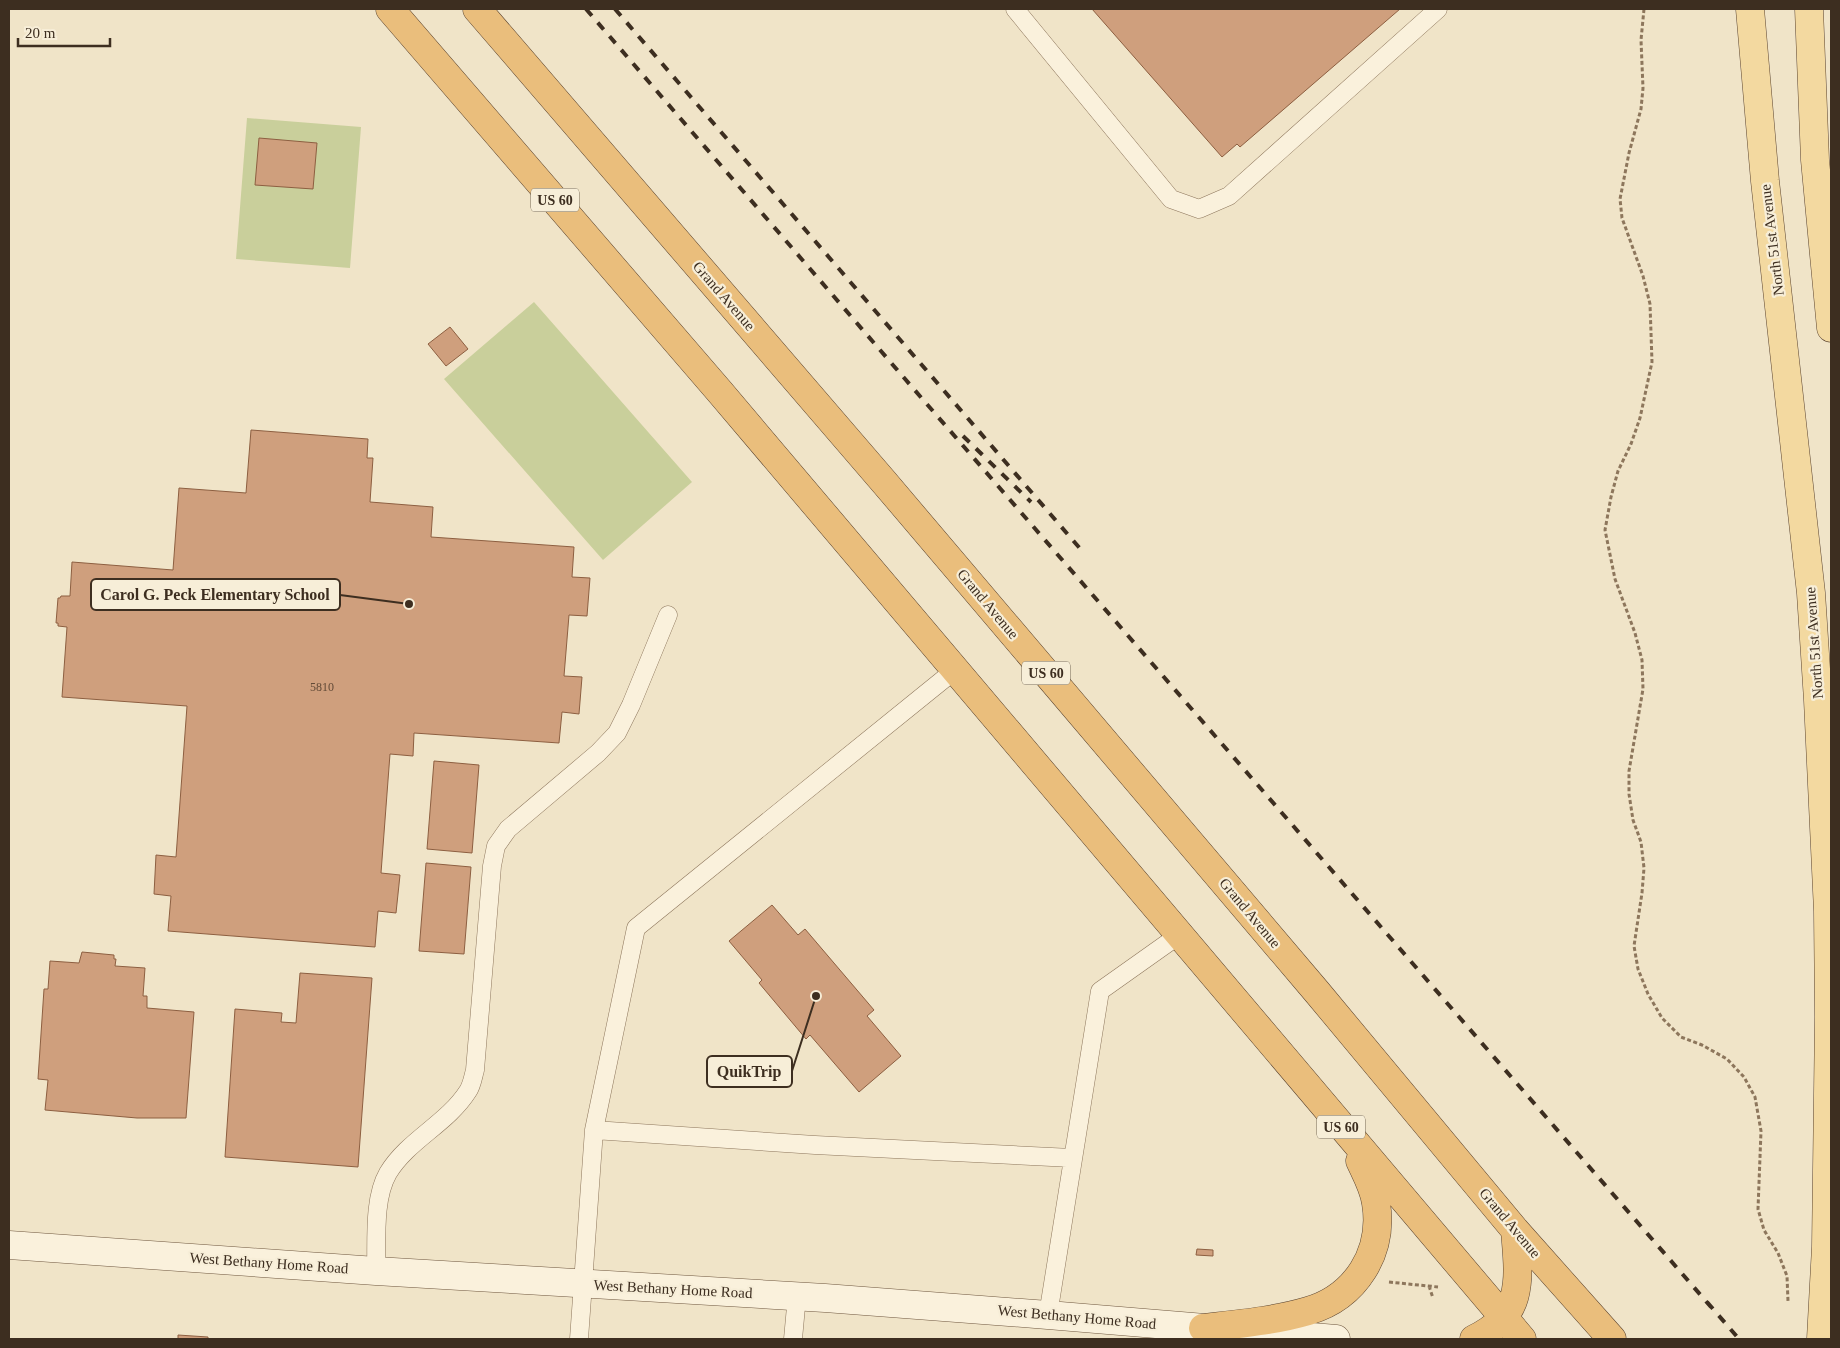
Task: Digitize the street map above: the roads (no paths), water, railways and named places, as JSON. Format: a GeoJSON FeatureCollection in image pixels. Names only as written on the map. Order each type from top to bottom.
{"type":"FeatureCollection","features":[{"type":"Feature","properties":{"kind":"highway","name":"US 60"},"geometry":{"type":"LineString","coordinates":[[390,9],[720,392],[1522,1339]]}},
{"type":"Feature","properties":{"kind":"highway","name":"Grand Avenue"},"geometry":{"type":"LineString","coordinates":[[477,9],[878,474],[1285,954],[1515,1230],[1612,1339]]}},
{"type":"Feature","properties":{"kind":"highway"},"geometry":{"type":"LineString","coordinates":[[1203,1328],[1250,1323],[1309,1311],[1327,1303],[1363,1273],[1372,1256],[1376,1240],[1378,1222],[1376,1202],[1371,1184],[1346,1132]]}},
{"type":"Feature","properties":{"kind":"highway"},"geometry":{"type":"LineString","coordinates":[[1474,1339],[1493,1328],[1505,1317],[1514,1301],[1517,1282],[1515,1230]]}},
{"type":"Feature","properties":{"kind":"main road","name":"North 51st Avenue"},"geometry":{"type":"LineString","coordinates":[[1750,9],[1765,181],[1812,613],[1828,911],[1829,1117],[1826,1246],[1821,1339]]}},
{"type":"Feature","properties":{"kind":"main road"},"geometry":{"type":"LineString","coordinates":[[1809,9],[1815,160],[1831,328]]}},
{"type":"Feature","properties":{"kind":"main road","name":"West Bethany Home Road"},"geometry":{"type":"LineString","coordinates":[[9,1245],[376,1271],[797,1296],[1336,1339]]}},
{"type":"Feature","properties":{"kind":"lane"},"geometry":{"type":"LineString","coordinates":[[1015,9],[1171,199],[1199,209],[1229,196],[1438,9]]}},
{"type":"Feature","properties":{"kind":"lane"},"geometry":{"type":"LineString","coordinates":[[376,1271],[378,1201],[388,1174],[407,1150],[456,1107],[469,1090],[475,1070],[492,866],[496,846],[508,829],[598,753],[617,733],[631,705],[668,615]]}},
{"type":"Feature","properties":{"kind":"lane"},"geometry":{"type":"LineString","coordinates":[[580,1339],[582,1284],[594,1130],[636,928],[955,670]]}},
{"type":"Feature","properties":{"kind":"lane"},"geometry":{"type":"LineString","coordinates":[[1048,1315],[1100,991],[1180,935]]}},
{"type":"Feature","properties":{"kind":"lane"},"geometry":{"type":"LineString","coordinates":[[594,1130],[814,1145],[1072,1158]]}},
{"type":"Feature","properties":{"kind":"lane"},"geometry":{"type":"LineString","coordinates":[[793,1339],[797,1296]]}},
{"type":"Feature","properties":{"kind":"railway"},"geometry":{"type":"LineString","coordinates":[[586,9],[1711,1307]]}},
{"type":"Feature","properties":{"kind":"railway"},"geometry":{"type":"LineString","coordinates":[[615,9],[1083,552]]}},
{"type":"Feature","properties":{"kind":"railway"},"geometry":{"type":"LineString","coordinates":[[963,436],[1031,502]]}},
{"type":"Feature","properties":{"kind":"railway"},"geometry":{"type":"LineString","coordinates":[[1707,1302],[1739,1339]]}},
{"type":"Feature","properties":{"kind":"place","name":"Carol G. Peck Elementary School"},"geometry":{"type":"Point","coordinates":[409,604]}},
{"type":"Feature","properties":{"kind":"place","name":"QuikTrip"},"geometry":{"type":"Point","coordinates":[816,996]}}]}
